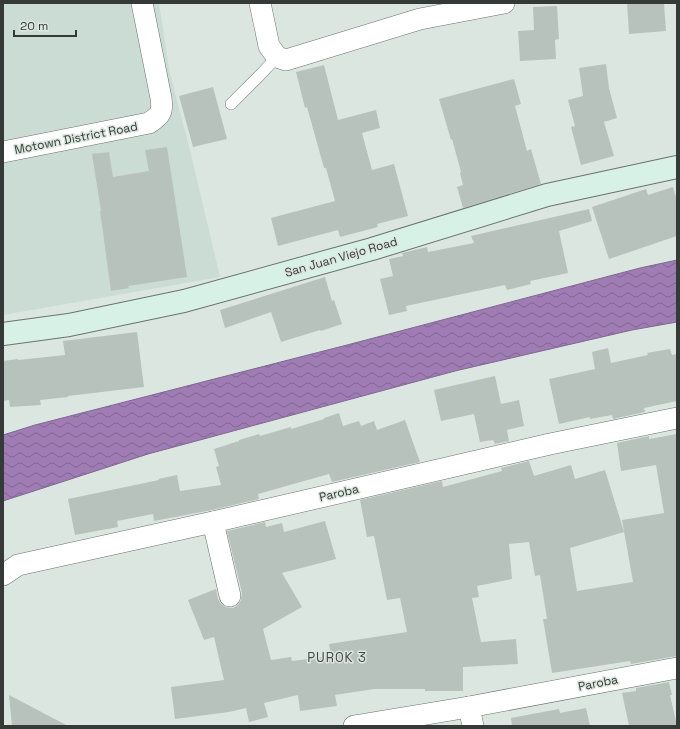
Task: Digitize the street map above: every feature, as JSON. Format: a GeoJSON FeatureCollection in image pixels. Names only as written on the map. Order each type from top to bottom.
{"type":"FeatureCollection","features":[{"type":"Feature","properties":{"kind":"street","name":"Motown District Road"},"geometry":{"type":"LineString","coordinates":[[3,152],[149,123],[160,114],[162,98],[142,3]]}},
{"type":"Feature","properties":{"kind":"street"},"geometry":{"type":"LineString","coordinates":[[260,3],[269,46],[277,57],[286,60],[418,11],[504,3]]}},
{"type":"Feature","properties":{"kind":"street","name":"San Juan Viejo Road"},"geometry":{"type":"LineString","coordinates":[[3,334],[69,325],[184,301],[372,248],[548,195],[677,167]]}},
{"type":"Feature","properties":{"kind":"street","name":"Paroba"},"geometry":{"type":"LineString","coordinates":[[3,575],[18,565],[213,522],[550,444],[676,420]]}},
{"type":"Feature","properties":{"kind":"street"},"geometry":{"type":"LineString","coordinates":[[213,522],[230,596]]}},
{"type":"Feature","properties":{"kind":"street","name":"Paroba"},"geometry":{"type":"LineString","coordinates":[[354,726],[471,716],[677,668]]}},
{"type":"Feature","properties":{"kind":"lane"},"geometry":{"type":"LineString","coordinates":[[231,104],[277,57]]}},
{"type":"Feature","properties":{"kind":"shaded area"},"geometry":{"type":"Polygon","coordinates":[[[3,3],[159,3],[170,74],[190,150],[220,277],[3,315],[3,3]]]}},
{"type":"Feature","properties":{"kind":"water"},"geometry":{"type":"Polygon","coordinates":[[[677,260],[677,322],[632,330],[455,371],[148,454],[3,501],[3,435],[35,425],[640,268],[677,260]]]}},
{"type":"Feature","properties":{"kind":"building"},"geometry":{"type":"Polygon","coordinates":[[[627,3],[664,3],[666,31],[629,34],[627,3]]]}},
{"type":"Feature","properties":{"kind":"building"},"geometry":{"type":"Polygon","coordinates":[[[557,6],[559,39],[555,40],[556,59],[520,61],[518,31],[534,30],[533,7],[557,6]]]}},
{"type":"Feature","properties":{"kind":"building"},"geometry":{"type":"Polygon","coordinates":[[[606,64],[609,88],[617,118],[604,122],[614,156],[581,165],[571,127],[575,126],[568,100],[583,96],[579,68],[606,64]]]}},
{"type":"Feature","properties":{"kind":"building"},"geometry":{"type":"Polygon","coordinates":[[[324,65],[338,120],[376,110],[380,128],[362,133],[372,170],[394,164],[408,216],[377,224],[378,227],[340,237],[338,230],[278,246],[271,218],[335,201],[307,107],[305,108],[296,72],[324,65]]]}},
{"type":"Feature","properties":{"kind":"building"},"geometry":{"type":"Polygon","coordinates":[[[514,79],[521,104],[515,106],[527,151],[531,149],[541,184],[463,208],[457,187],[463,185],[461,172],[439,99],[514,79]]]}},
{"type":"Feature","properties":{"kind":"building"},"geometry":{"type":"Polygon","coordinates":[[[213,87],[227,139],[193,147],[179,96],[213,87]]]}},
{"type":"Feature","properties":{"kind":"building"},"geometry":{"type":"Polygon","coordinates":[[[167,147],[187,277],[128,286],[129,288],[111,291],[92,154],[109,152],[113,177],[149,171],[145,150],[167,147]]]}},
{"type":"Feature","properties":{"kind":"building"},"geometry":{"type":"Polygon","coordinates":[[[673,187],[677,201],[677,236],[609,259],[592,207],[646,189],[648,195],[673,187]]]}},
{"type":"Feature","properties":{"kind":"building"},"geometry":{"type":"Polygon","coordinates":[[[589,209],[592,221],[559,231],[568,273],[530,281],[531,284],[507,290],[505,285],[406,306],[407,311],[389,315],[380,279],[393,276],[389,259],[403,256],[402,253],[427,247],[428,252],[474,243],[471,236],[589,209]]]}},
{"type":"Feature","properties":{"kind":"building"},"geometry":{"type":"Polygon","coordinates":[[[325,277],[332,301],[334,300],[342,324],[281,342],[271,312],[225,328],[220,310],[325,277]]]}},
{"type":"Feature","properties":{"kind":"building"},"geometry":{"type":"Polygon","coordinates":[[[137,332],[144,387],[40,400],[41,405],[10,407],[9,400],[3,401],[3,361],[65,355],[63,341],[137,332]]]}},
{"type":"Feature","properties":{"kind":"building"},"geometry":{"type":"Polygon","coordinates":[[[608,348],[611,363],[648,355],[647,353],[670,349],[672,355],[677,354],[677,401],[644,408],[645,412],[613,419],[612,415],[590,419],[590,417],[559,424],[549,379],[595,369],[592,352],[608,348]]]}},
{"type":"Feature","properties":{"kind":"building"},"geometry":{"type":"Polygon","coordinates":[[[495,376],[501,404],[519,400],[524,426],[507,430],[509,441],[495,444],[493,440],[480,442],[474,414],[441,421],[434,390],[495,376]]]}},
{"type":"Feature","properties":{"kind":"building"},"geometry":{"type":"Polygon","coordinates":[[[339,413],[343,426],[359,421],[361,426],[374,421],[377,430],[405,420],[420,462],[332,482],[329,474],[258,494],[259,499],[154,521],[153,514],[117,521],[118,527],[75,535],[68,499],[177,475],[180,491],[221,485],[216,467],[219,466],[214,449],[259,434],[260,436],[291,427],[291,429],[339,413]]]}},
{"type":"Feature","properties":{"kind":"building"},"geometry":{"type":"Polygon","coordinates":[[[677,434],[677,656],[631,664],[630,661],[552,673],[543,619],[547,619],[540,575],[535,576],[529,542],[509,544],[512,579],[477,586],[479,597],[472,598],[481,642],[516,639],[518,664],[463,667],[463,691],[374,689],[335,695],[337,706],[300,711],[298,695],[264,703],[268,717],[249,722],[246,708],[229,712],[175,719],[171,687],[224,680],[214,637],[204,640],[188,600],[216,589],[218,599],[221,604],[226,607],[233,608],[238,605],[241,600],[242,593],[227,531],[265,522],[266,527],[282,523],[284,532],[325,521],[336,559],[282,573],[302,607],[263,629],[271,660],[291,657],[292,661],[331,656],[329,644],[407,632],[400,598],[387,600],[374,536],[367,537],[360,500],[442,481],[443,487],[502,471],[501,468],[529,461],[534,476],[571,465],[575,479],[605,470],[624,532],[570,548],[577,591],[633,582],[622,520],[664,513],[656,465],[621,471],[617,443],[649,436],[649,439],[677,434]]]}},
{"type":"Feature","properties":{"kind":"building"},"geometry":{"type":"Polygon","coordinates":[[[669,682],[672,695],[670,695],[677,726],[629,726],[622,693],[636,691],[636,688],[669,682]]]}},
{"type":"Feature","properties":{"kind":"building"},"geometry":{"type":"Polygon","coordinates":[[[9,695],[68,726],[12,726],[9,695]]]}},
{"type":"Feature","properties":{"kind":"building"},"geometry":{"type":"Polygon","coordinates":[[[586,708],[590,726],[512,726],[511,718],[559,709],[560,713],[586,708]]]}},
{"type":"Feature","properties":{"kind":"district","name":"PUROK 3"},"geometry":{"type":"Point","coordinates":[337,657]}}]}
